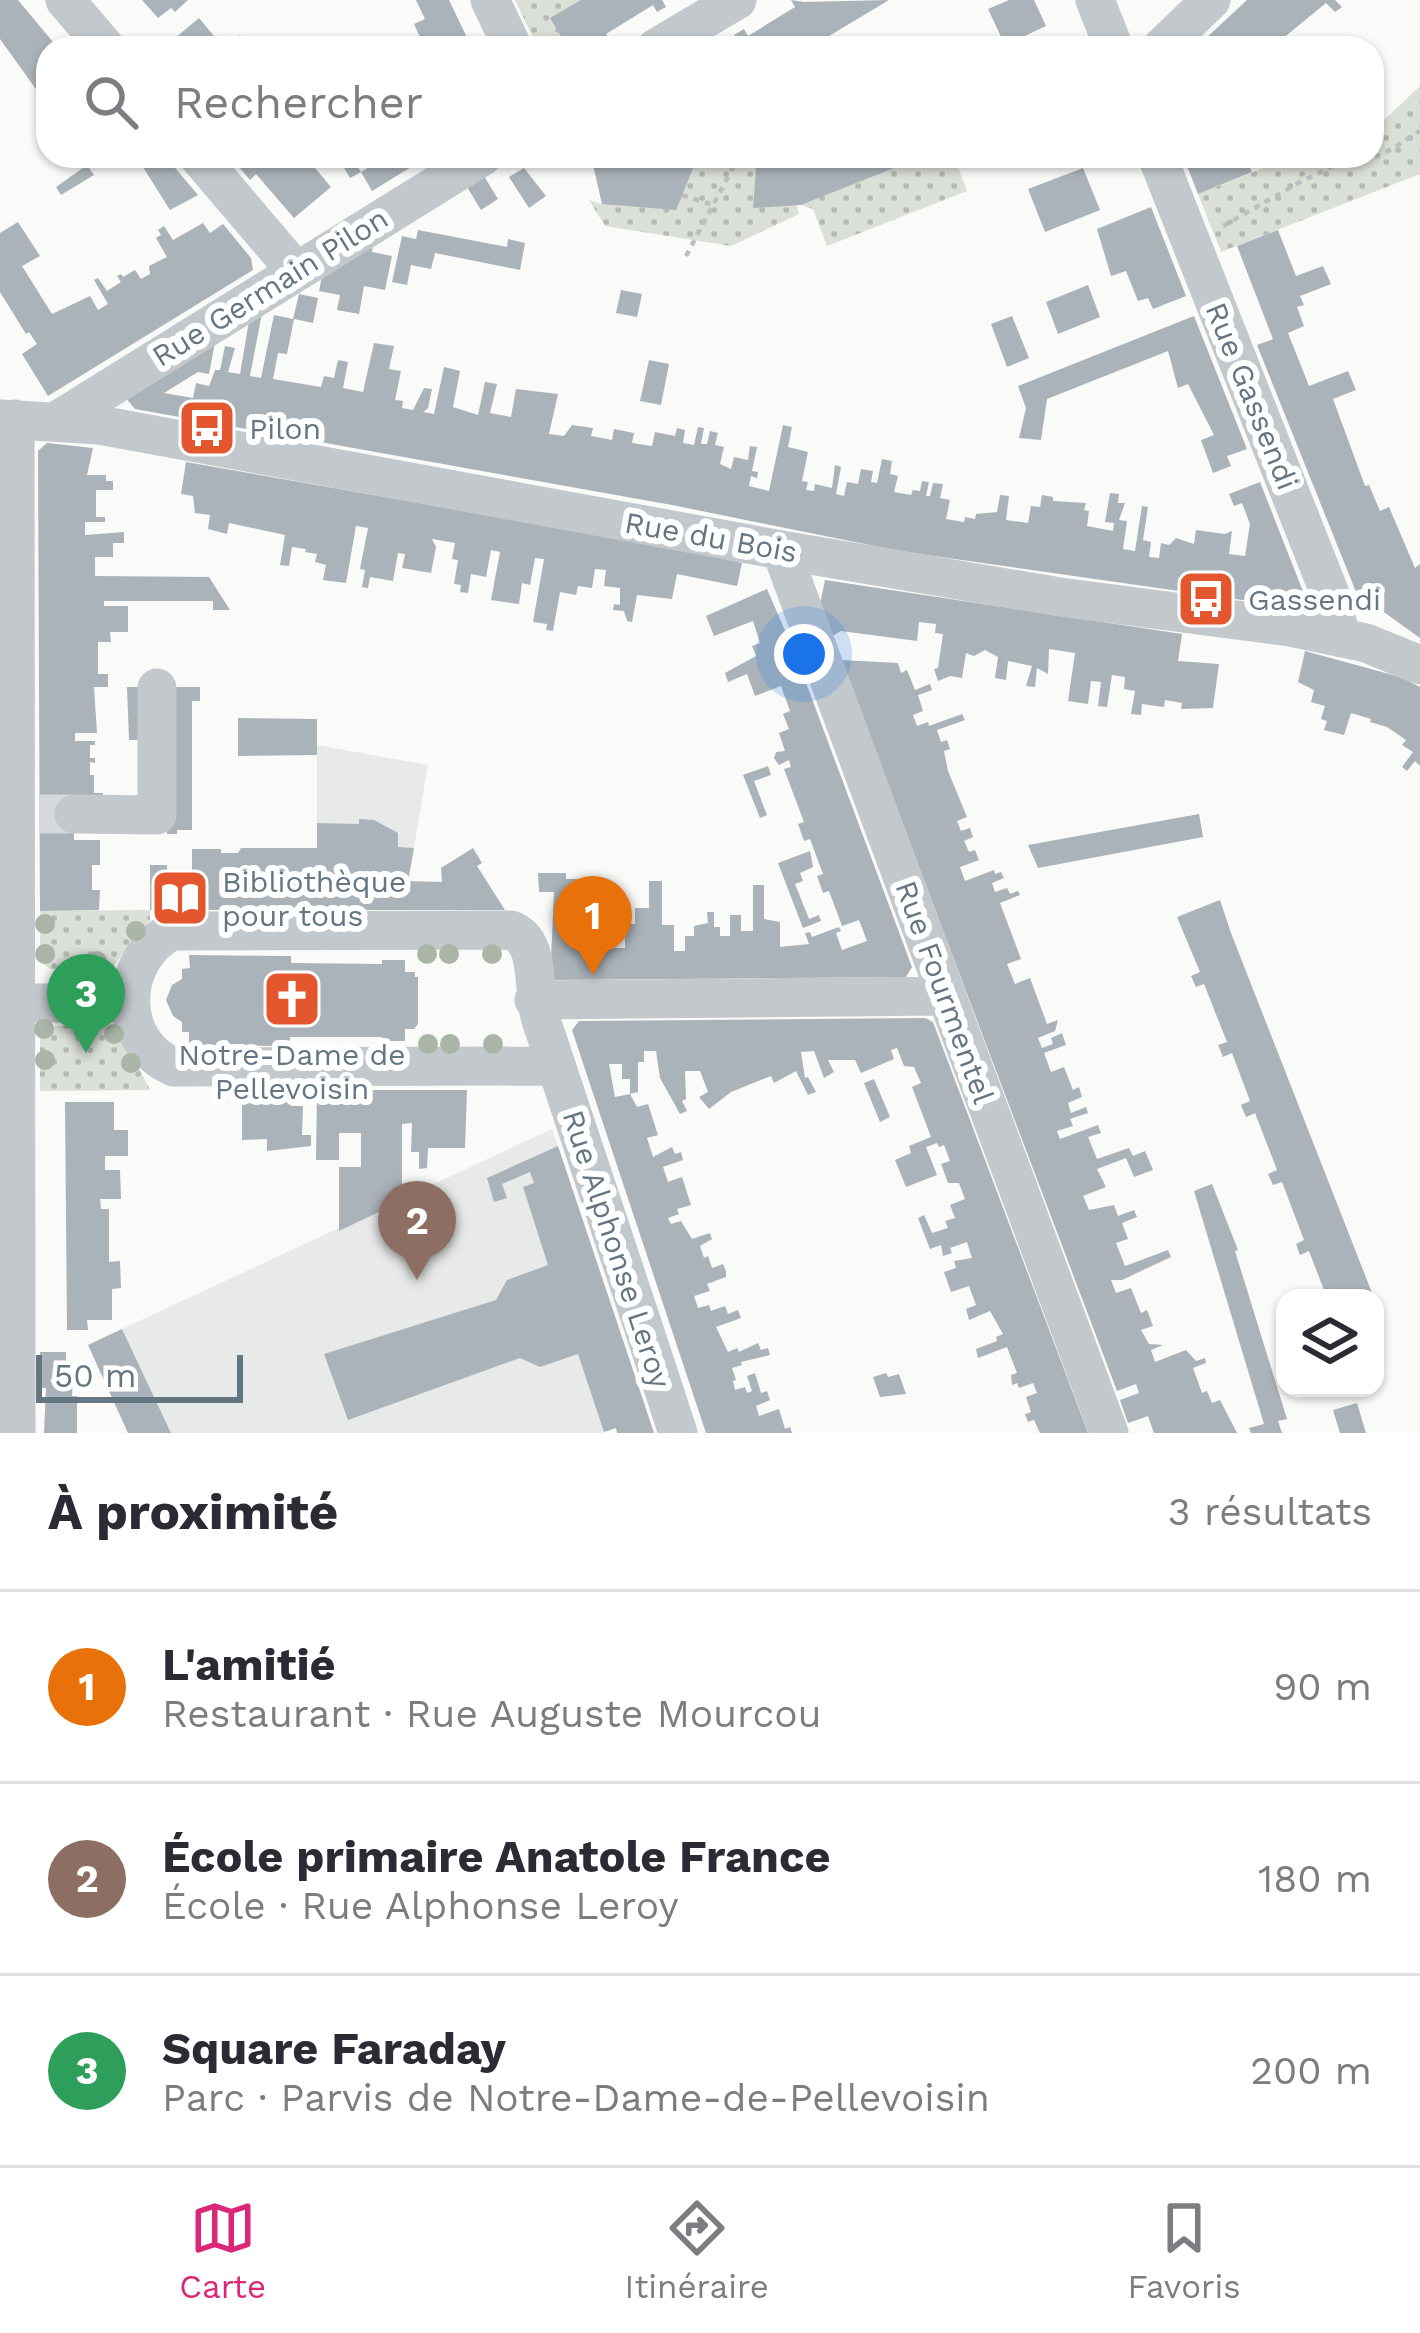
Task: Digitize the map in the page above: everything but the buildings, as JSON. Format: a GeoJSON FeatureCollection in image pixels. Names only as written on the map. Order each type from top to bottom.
{"type":"FeatureCollection","features":[{"type":"Feature","properties":{"kind":"street"},"geometry":{"type":"LineString","coordinates":[[64,0],[96,36]]}},
{"type":"Feature","properties":{"kind":"street"},"geometry":{"type":"LineString","coordinates":[[490,0],[507,36]]}},
{"type":"Feature","properties":{"kind":"street"},"geometry":{"type":"LineString","coordinates":[[676,36],[737,0]]}},
{"type":"Feature","properties":{"kind":"street"},"geometry":{"type":"LineString","coordinates":[[1095,0],[1109,36]]}},
{"type":"Feature","properties":{"kind":"street"},"geometry":{"type":"LineString","coordinates":[[1174,36],[1211,0]]}},
{"type":"Feature","properties":{"kind":"street"},"geometry":{"type":"LineString","coordinates":[[208,168],[296,270]]}},
{"type":"Feature","properties":{"kind":"street","name":"Rue Germain Pilon"},"geometry":{"type":"LineString","coordinates":[[58,420],[463,168]]}},
{"type":"Feature","properties":{"kind":"street","name":"Rue Gassendi"},"geometry":{"type":"LineString","coordinates":[[1162,168],[1332,599],[1341,638]]}},
{"type":"Feature","properties":{"kind":"street"},"geometry":{"type":"LineString","coordinates":[[8,419],[43,814],[7,1003],[16,1433]]}},
{"type":"Feature","properties":{"kind":"street","name":"Rue du Bois"},"geometry":{"type":"LineString","coordinates":[[8,419],[58,420],[201,442],[781,550],[1060,597],[1290,627],[1386,649],[1420,665]]}},
{"type":"Feature","properties":{"kind":"street","name":"Rue Fourmentel"},"geometry":{"type":"LineString","coordinates":[[781,550],[1109,1433]]}},
{"type":"Feature","properties":{"kind":"street"},"geometry":{"type":"LineString","coordinates":[[43,814],[157,815],[157,688]]}},
{"type":"Feature","properties":{"kind":"street","name":"Rue Alphonse Leroy"},"geometry":{"type":"LineString","coordinates":[[129,1003],[130,984],[143,956],[157,939],[172,931],[511,930],[527,939],[534,1000],[678,1433]]}},
{"type":"Feature","properties":{"kind":"street"},"geometry":{"type":"LineString","coordinates":[[534,1000],[947,996]]}},
{"type":"Feature","properties":{"kind":"street"},"geometry":{"type":"LineString","coordinates":[[7,1003],[129,1003],[133,1022],[149,1050],[174,1067],[556,1066]]}},
{"type":"Feature","properties":{"kind":"path"},"geometry":{"type":"LineString","coordinates":[[1384,154],[1420,131]]}},
{"type":"Feature","properties":{"kind":"path"},"geometry":{"type":"LineString","coordinates":[[686,256],[733,168]]}},
{"type":"Feature","properties":{"kind":"path"},"geometry":{"type":"LineString","coordinates":[[1190,238],[1241,218],[1250,208],[1330,168]]}},
{"type":"Feature","properties":{"kind":"path"},"geometry":{"type":"LineString","coordinates":[[682,195],[713,205]]}},
{"type":"Feature","properties":{"kind":"shaded area"},"geometry":{"type":"Polygon","coordinates":[[[515,0],[581,0],[551,18],[561,36],[532,36],[515,0]]]}},
{"type":"Feature","properties":{"kind":"shaded area"},"geometry":{"type":"Polygon","coordinates":[[[1420,86],[1420,174],[1221,252],[1198,194],[1264,168],[1384,168],[1384,120],[1420,86]]]}},
{"type":"Feature","properties":{"kind":"shaded area"},"geometry":{"type":"Polygon","coordinates":[[[674,168],[757,168],[753,207],[796,205],[799,214],[731,246],[605,226],[589,200],[602,204],[674,168]]]}},
{"type":"Feature","properties":{"kind":"shaded area"},"geometry":{"type":"Polygon","coordinates":[[[893,168],[958,168],[967,191],[827,246],[813,209],[801,205],[893,168]]]}},
{"type":"Feature","properties":{"kind":"shaded area"},"geometry":{"type":"Polygon","coordinates":[[[317,745],[428,765],[408,883],[421,910],[317,910],[317,745]]]}},
{"type":"Feature","properties":{"kind":"shaded area"},"geometry":{"type":"Polygon","coordinates":[[[150,910],[150,920],[112,968],[50,969],[40,961],[40,911],[150,910]]]}},
{"type":"Feature","properties":{"kind":"shaded area"},"geometry":{"type":"Polygon","coordinates":[[[40,1026],[118,1026],[150,1090],[40,1091],[40,1026]]]}},
{"type":"Feature","properties":{"kind":"shaded area"},"geometry":{"type":"Polygon","coordinates":[[[552,1129],[649,1417],[602,1433],[171,1433],[122,1329],[552,1129]]]}},
{"type":"Feature","properties":{"kind":"tunnel"},"geometry":{"type":"LineString","coordinates":[[39,814],[74,814]]}},
{"type":"Feature","properties":{"kind":"place","name":"Pilon"},"geometry":{"type":"Point","coordinates":[207,428]}},
{"type":"Feature","properties":{"kind":"place","name":"Gassendi"},"geometry":{"type":"Point","coordinates":[1206,599]}},
{"type":"Feature","properties":{"kind":"place","name":"Bibliothèque pour tous"},"geometry":{"type":"Point","coordinates":[180,898]}},
{"type":"Feature","properties":{"kind":"place","name":"L'amitié"},"geometry":{"type":"Point","coordinates":[593,975]}},
{"type":"Feature","properties":{"kind":"place","name":"Notre-Dame de Pellevoisin"},"geometry":{"type":"Point","coordinates":[292,999]}},
{"type":"Feature","properties":{"kind":"place","name":"Square Faraday"},"geometry":{"type":"Point","coordinates":[86,1053]}},
{"type":"Feature","properties":{"kind":"place","name":"École primaire Anatole France"},"geometry":{"type":"Point","coordinates":[417,1280]}}]}
